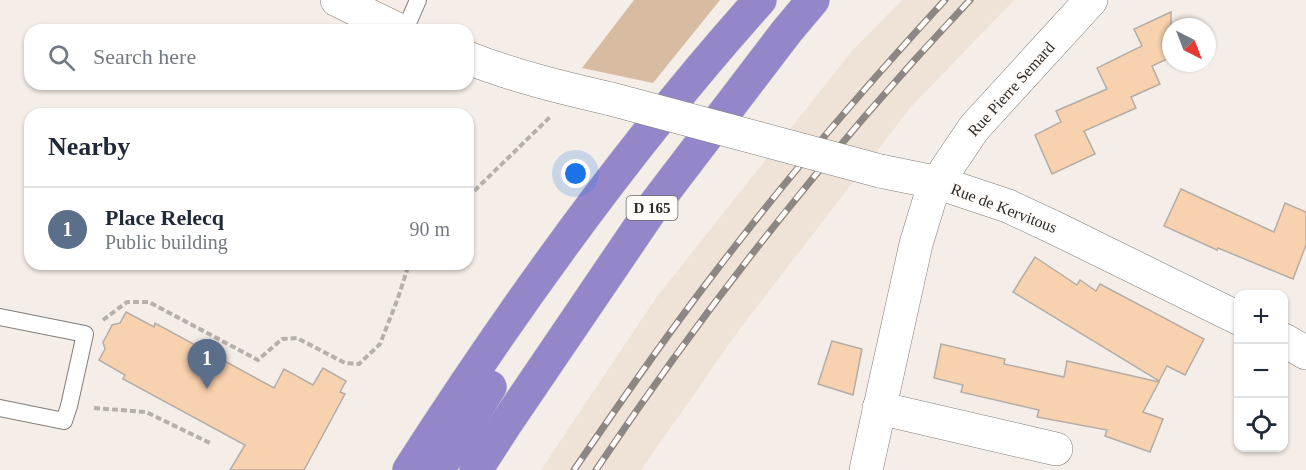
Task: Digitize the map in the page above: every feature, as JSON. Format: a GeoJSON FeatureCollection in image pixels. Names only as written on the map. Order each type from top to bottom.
{"type":"FeatureCollection","features":[{"type":"Feature","properties":{"kind":"highway"},"geometry":{"type":"LineString","coordinates":[[409,470],[515,310],[612,178],[760,0]]}},
{"type":"Feature","properties":{"kind":"highway","name":"D 165"},"geometry":{"type":"LineString","coordinates":[[438,470],[544,305],[766,0]]}},
{"type":"Feature","properties":{"kind":"highway","name":"D 165"},"geometry":{"type":"LineString","coordinates":[[476,470],[655,204],[813,0]]}},
{"type":"Feature","properties":{"kind":"street"},"geometry":{"type":"LineString","coordinates":[[337,0],[387,24]]}},
{"type":"Feature","properties":{"kind":"street","name":"Rue Pierre Semard"},"geometry":{"type":"LineString","coordinates":[[939,183],[974,128],[1091,0]]}},
{"type":"Feature","properties":{"kind":"street"},"geometry":{"type":"LineString","coordinates":[[474,60],[568,89],[880,171],[939,183]]}},
{"type":"Feature","properties":{"kind":"street","name":"Rue de Kervitous"},"geometry":{"type":"LineString","coordinates":[[866,470],[916,244],[930,198],[939,183],[1008,206],[1234,316]]}},
{"type":"Feature","properties":{"kind":"street"},"geometry":{"type":"LineString","coordinates":[[1288,342],[1306,353]]}},
{"type":"Feature","properties":{"kind":"street"},"geometry":{"type":"LineString","coordinates":[[879,408],[1056,449]]}},
{"type":"Feature","properties":{"kind":"lane"},"geometry":{"type":"LineString","coordinates":[[408,24],[418,0]]}},
{"type":"Feature","properties":{"kind":"lane"},"geometry":{"type":"LineString","coordinates":[[0,317],[85,334],[64,422],[0,408]]}},
{"type":"Feature","properties":{"kind":"path"},"geometry":{"type":"LineString","coordinates":[[474,191],[551,117],[568,89]]}},
{"type":"Feature","properties":{"kind":"path"},"geometry":{"type":"LineString","coordinates":[[85,334],[127,302],[149,302],[258,360],[282,339],[297,338],[345,363],[359,364],[380,344],[407,270]]}},
{"type":"Feature","properties":{"kind":"path"},"geometry":{"type":"LineString","coordinates":[[69,406],[146,412],[212,444]]}},
{"type":"Feature","properties":{"kind":"shaded area"},"geometry":{"type":"Polygon","coordinates":[[[634,0],[720,0],[653,83],[582,68],[634,0]]]}},
{"type":"Feature","properties":{"kind":"shaded area"},"geometry":{"type":"Polygon","coordinates":[[[902,0],[1014,0],[910,108],[739,330],[641,470],[541,470],[656,298],[852,51],[902,0]]]}},
{"type":"Feature","properties":{"kind":"building"},"geometry":{"type":"Polygon","coordinates":[[[1171,12],[1171,18],[1162,18],[1162,61],[1152,66],[1160,84],[1131,97],[1136,108],[1084,131],[1095,154],[1052,174],[1035,135],[1061,122],[1056,111],[1107,89],[1097,68],[1142,46],[1134,29],[1171,12]]]}},
{"type":"Feature","properties":{"kind":"building"},"geometry":{"type":"Polygon","coordinates":[[[1181,189],[1274,232],[1285,203],[1306,212],[1306,245],[1293,279],[1218,248],[1217,250],[1164,226],[1181,189]]]}},
{"type":"Feature","properties":{"kind":"building"},"geometry":{"type":"Polygon","coordinates":[[[1035,257],[1077,285],[1080,280],[1096,291],[1100,284],[1204,339],[1185,375],[1167,366],[1159,381],[1013,292],[1035,257]]]}},
{"type":"Feature","properties":{"kind":"building"},"geometry":{"type":"Polygon","coordinates":[[[126,312],[154,327],[155,323],[274,388],[284,369],[313,385],[323,368],[346,381],[340,392],[345,394],[304,470],[230,470],[245,445],[123,379],[125,375],[99,360],[105,349],[103,342],[112,325],[120,323],[126,312]]]}},
{"type":"Feature","properties":{"kind":"building"},"geometry":{"type":"Polygon","coordinates":[[[832,341],[862,349],[853,395],[818,384],[832,341]]]}},
{"type":"Feature","properties":{"kind":"building"},"geometry":{"type":"Polygon","coordinates":[[[941,344],[1005,359],[1004,364],[1064,377],[1067,361],[1159,382],[1143,412],[1163,419],[1150,452],[1105,436],[1107,430],[1037,417],[1039,410],[961,392],[963,385],[934,378],[941,344]]]}},
{"type":"Feature","properties":{"kind":"railway"},"geometry":{"type":"LineString","coordinates":[[574,470],[663,342],[746,232],[829,131],[945,0]]}},
{"type":"Feature","properties":{"kind":"railway"},"geometry":{"type":"LineString","coordinates":[[596,470],[682,347],[773,227],[869,112],[970,0]]}},
{"type":"Feature","properties":{"kind":"place","name":"Place Relecq"},"geometry":{"type":"Point","coordinates":[207,389]}}]}
